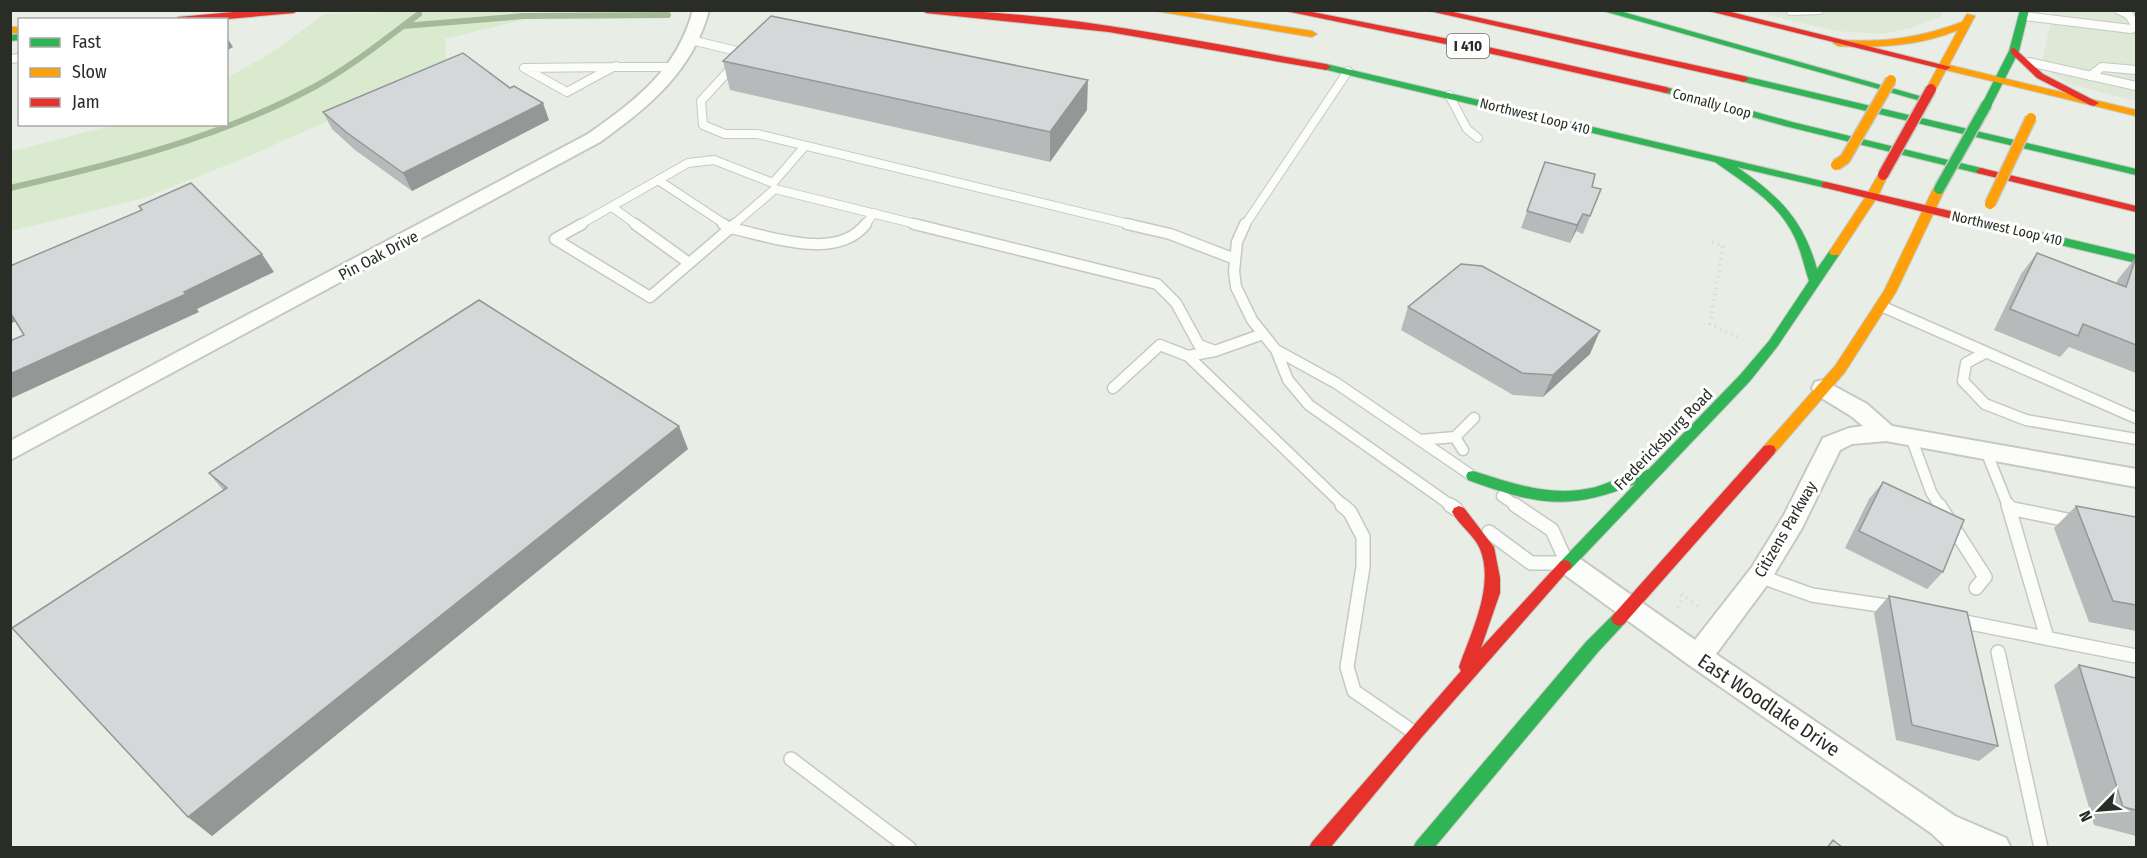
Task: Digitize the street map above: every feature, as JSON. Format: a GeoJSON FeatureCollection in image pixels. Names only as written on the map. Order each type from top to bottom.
{"type":"FeatureCollection","features":[{"type":"Feature","properties":{"kind":"main road"},"geometry":{"type":"LineString","coordinates":[[192,18],[294,10]]}},
{"type":"Feature","properties":{"kind":"main road","name":"Northwest Loop 410"},"geometry":{"type":"LineString","coordinates":[[926,10],[1109,29],[1348,71],[2136,259]]}},
{"type":"Feature","properties":{"kind":"main road"},"geometry":{"type":"LineString","coordinates":[[1154,10],[1320,36]]}},
{"type":"Feature","properties":{"kind":"main road","name":"Connally Loop"},"geometry":{"type":"LineString","coordinates":[[1286,10],[1468,46],[1616,79],[2136,209]]}},
{"type":"Feature","properties":{"kind":"main road","name":"Connally Loop"},"geometry":{"type":"LineString","coordinates":[[1429,10],[1681,64],[2136,172]]}},
{"type":"Feature","properties":{"kind":"main road"},"geometry":{"type":"LineString","coordinates":[[1604,10],[1942,104]]}},
{"type":"Feature","properties":{"kind":"main road"},"geometry":{"type":"LineString","coordinates":[[1708,10],[2136,113]]}},
{"type":"Feature","properties":{"kind":"main road","name":"Fredericksburg Road"},"geometry":{"type":"LineString","coordinates":[[1318,848],[1415,733],[1567,563],[1745,378],[1773,344],[1872,196],[1973,10]]}},
{"type":"Feature","properties":{"kind":"main road"},"geometry":{"type":"LineString","coordinates":[[1422,848],[1592,647],[1629,609],[1840,369],[1890,292],[1939,189],[2000,82],[2018,56],[2024,13]]}},
{"type":"Feature","properties":{"kind":"main road"},"geometry":{"type":"LineString","coordinates":[[1838,43],[1880,47],[1898,46],[1935,36],[1965,24]]}},
{"type":"Feature","properties":{"kind":"main road"},"geometry":{"type":"LineString","coordinates":[[1783,175],[1819,171],[1845,159],[1891,80],[1883,67],[1838,43]]}},
{"type":"Feature","properties":{"kind":"main road"},"geometry":{"type":"LineString","coordinates":[[2018,56],[2043,78],[2094,104]]}},
{"type":"Feature","properties":{"kind":"main road"},"geometry":{"type":"LineString","coordinates":[[1540,76],[1789,124]]}},
{"type":"Feature","properties":{"kind":"main road"},"geometry":{"type":"LineString","coordinates":[[2062,109],[2109,107]]}},
{"type":"Feature","properties":{"kind":"main road"},"geometry":{"type":"LineString","coordinates":[[1964,110],[2043,132]]}},
{"type":"Feature","properties":{"kind":"main road"},"geometry":{"type":"LineString","coordinates":[[2038,115],[1990,204],[1996,214],[2040,235]]}},
{"type":"Feature","properties":{"kind":"main road"},"geometry":{"type":"LineString","coordinates":[[1719,160],[1769,195],[1786,214],[1796,228],[1815,280]]}},
{"type":"Feature","properties":{"kind":"main road"},"geometry":{"type":"LineString","coordinates":[[1473,476],[1515,492],[1566,499],[1602,492],[1657,469]]}},
{"type":"Feature","properties":{"kind":"main road"},"geometry":{"type":"LineString","coordinates":[[1459,512],[1487,547],[1492,578],[1492,592],[1464,678]]}},
{"type":"Feature","properties":{"kind":"street","name":"Pin Oak Drive"},"geometry":{"type":"LineString","coordinates":[[10,452],[563,156],[621,119],[644,100],[674,68],[691,40],[700,10]]}},
{"type":"Feature","properties":{"kind":"street"},"geometry":{"type":"LineString","coordinates":[[1823,388],[1859,410],[1886,433]]}},
{"type":"Feature","properties":{"kind":"street","name":"Citizens Parkway"},"geometry":{"type":"LineString","coordinates":[[1698,657],[1759,576],[1793,521],[1831,444],[1849,436],[1886,433],[2136,478]]}},
{"type":"Feature","properties":{"kind":"street","name":"East Woodlake Drive"},"geometry":{"type":"LineString","coordinates":[[1567,563],[1698,657],[1941,823],[1970,848]]}},
{"type":"Feature","properties":{"kind":"street"},"geometry":{"type":"LineString","coordinates":[[1941,823],[1996,848]]}},
{"type":"Feature","properties":{"kind":"lane"},"geometry":{"type":"LineString","coordinates":[[1784,29],[1791,11],[1819,10]]}},
{"type":"Feature","properties":{"kind":"lane"},"geometry":{"type":"LineString","coordinates":[[2024,13],[2131,29],[2136,26],[2128,15],[2119,10]]}},
{"type":"Feature","properties":{"kind":"lane"},"geometry":{"type":"LineString","coordinates":[[691,40],[746,52],[701,101],[703,125],[725,134],[756,134],[1170,234],[1235,258]]}},
{"type":"Feature","properties":{"kind":"lane"},"geometry":{"type":"LineString","coordinates":[[2018,56],[2136,86]]}},
{"type":"Feature","properties":{"kind":"lane"},"geometry":{"type":"LineString","coordinates":[[616,66],[567,92],[524,68],[616,66],[674,68]]}},
{"type":"Feature","properties":{"kind":"lane"},"geometry":{"type":"LineString","coordinates":[[2090,76],[2102,67],[2136,70]]}},
{"type":"Feature","properties":{"kind":"lane"},"geometry":{"type":"LineString","coordinates":[[1276,350],[1336,383],[1552,530],[1567,563],[1531,563],[1309,405],[1288,380],[1276,350],[1252,320],[1236,287],[1236,242],[1246,222],[1348,71]]}},
{"type":"Feature","properties":{"kind":"lane"},"geometry":{"type":"LineString","coordinates":[[1449,95],[1467,129],[1478,138]]}},
{"type":"Feature","properties":{"kind":"lane"},"geometry":{"type":"LineString","coordinates":[[805,146],[774,186],[730,228],[650,297],[555,238],[688,163],[714,160],[774,186],[1157,284],[1176,303],[1199,345],[1215,351]]}},
{"type":"Feature","properties":{"kind":"lane"},"geometry":{"type":"LineString","coordinates":[[658,180],[730,228],[818,246],[840,241],[860,231],[874,213]]}},
{"type":"Feature","properties":{"kind":"lane"},"geometry":{"type":"LineString","coordinates":[[612,207],[689,263]]}},
{"type":"Feature","properties":{"kind":"lane"},"geometry":{"type":"LineString","coordinates":[[1881,306],[2136,418]]}},
{"type":"Feature","properties":{"kind":"lane"},"geometry":{"type":"LineString","coordinates":[[1188,356],[1215,351],[1263,334]]}},
{"type":"Feature","properties":{"kind":"lane"},"geometry":{"type":"LineString","coordinates":[[1113,388],[1160,345],[1188,356],[1350,512],[1363,537],[1363,567],[1347,667],[1354,691],[1415,733]]}},
{"type":"Feature","properties":{"kind":"lane"},"geometry":{"type":"LineString","coordinates":[[1985,353],[1966,363],[1963,381],[1985,404],[2026,420],[2136,439]]}},
{"type":"Feature","properties":{"kind":"lane"},"geometry":{"type":"LineString","coordinates":[[1420,440],[1455,436],[1474,418]]}},
{"type":"Feature","properties":{"kind":"lane"},"geometry":{"type":"LineString","coordinates":[[1455,436],[1463,450]]}},
{"type":"Feature","properties":{"kind":"lane"},"geometry":{"type":"LineString","coordinates":[[1911,437],[1931,492],[1985,577],[1976,588]]}},
{"type":"Feature","properties":{"kind":"lane"},"geometry":{"type":"LineString","coordinates":[[1986,451],[2009,508],[2047,638]]}},
{"type":"Feature","properties":{"kind":"lane"},"geometry":{"type":"LineString","coordinates":[[2009,508],[2090,524]]}},
{"type":"Feature","properties":{"kind":"lane"},"geometry":{"type":"LineString","coordinates":[[1759,576],[1812,595],[1901,609]]}},
{"type":"Feature","properties":{"kind":"lane"},"geometry":{"type":"LineString","coordinates":[[1946,618],[2136,656]]}},
{"type":"Feature","properties":{"kind":"lane"},"geometry":{"type":"LineString","coordinates":[[1998,652],[2041,848]]}},
{"type":"Feature","properties":{"kind":"lane"},"geometry":{"type":"LineString","coordinates":[[791,759],[909,848]]}},
{"type":"Feature","properties":{"kind":"path"},"geometry":{"type":"LineString","coordinates":[[1712,242],[1723,246],[1710,324],[1740,338]]}},
{"type":"Feature","properties":{"kind":"path"},"geometry":{"type":"LineString","coordinates":[[1676,591],[1700,607]]}},
{"type":"Feature","properties":{"kind":"path"},"geometry":{"type":"LineString","coordinates":[[1678,608],[1684,596]]}},
{"type":"Feature","properties":{"kind":"shaded area"},"geometry":{"type":"Polygon","coordinates":[[[521,11],[518,21],[445,39],[446,60],[321,124],[240,160],[144,198],[11,231],[10,152],[109,126],[228,126],[228,77],[271,53],[324,14],[521,11]]]}},
{"type":"Feature","properties":{"kind":"shaded area"},"geometry":{"type":"Polygon","coordinates":[[[1752,11],[1943,11],[1941,16],[1911,28],[1880,34],[1836,31],[1752,11]]]}},
{"type":"Feature","properties":{"kind":"shaded area"},"geometry":{"type":"Polygon","coordinates":[[[2053,11],[2136,11],[2136,101],[2069,84],[2041,67],[2053,11]]]}},
{"type":"Feature","properties":{"kind":"building"},"geometry":{"type":"Polygon","coordinates":[[[771,16],[1088,80],[1050,132],[723,61],[771,16]]]}},
{"type":"Feature","properties":{"kind":"building"},"geometry":{"type":"Polygon","coordinates":[[[463,53],[510,88],[514,86],[543,103],[403,173],[346,132],[323,112],[463,53]]]}},
{"type":"Feature","properties":{"kind":"building"},"geometry":{"type":"Polygon","coordinates":[[[1545,162],[1595,174],[1592,187],[1601,189],[1590,216],[1583,214],[1577,225],[1527,211],[1545,162]]]}},
{"type":"Feature","properties":{"kind":"building"},"geometry":{"type":"Polygon","coordinates":[[[191,183],[262,254],[184,292],[186,294],[10,374],[10,341],[24,335],[10,312],[10,266],[142,210],[139,206],[191,183]]]}},
{"type":"Feature","properties":{"kind":"building"},"geometry":{"type":"Polygon","coordinates":[[[2037,253],[2126,287],[2136,257],[2136,345],[2083,324],[2078,336],[2010,309],[2037,253]]]}},
{"type":"Feature","properties":{"kind":"building"},"geometry":{"type":"Polygon","coordinates":[[[1461,264],[1482,266],[1600,331],[1553,375],[1522,373],[1408,307],[1461,264]]]}},
{"type":"Feature","properties":{"kind":"building"},"geometry":{"type":"Polygon","coordinates":[[[479,300],[679,426],[188,817],[12,628],[227,488],[209,473],[479,300]]]}},
{"type":"Feature","properties":{"kind":"building"},"geometry":{"type":"Polygon","coordinates":[[[1883,482],[1964,520],[1943,572],[1859,531],[1883,482]]]}},
{"type":"Feature","properties":{"kind":"building"},"geometry":{"type":"Polygon","coordinates":[[[2076,506],[2136,517],[2136,605],[2113,601],[2076,506]]]}},
{"type":"Feature","properties":{"kind":"building"},"geometry":{"type":"Polygon","coordinates":[[[1889,596],[1967,612],[1998,746],[1912,725],[1889,596]]]}},
{"type":"Feature","properties":{"kind":"building"},"geometry":{"type":"Polygon","coordinates":[[[2079,665],[2136,678],[2136,810],[2123,807],[2079,665]]]}},
{"type":"Feature","properties":{"kind":"building"},"geometry":{"type":"Polygon","coordinates":[[[1833,840],[1843,848],[1827,848],[1833,840]]]}},
{"type":"Feature","properties":{"kind":"waterway"},"geometry":{"type":"LineString","coordinates":[[228,126],[278,105],[328,79],[419,14]]}},
{"type":"Feature","properties":{"kind":"waterway"},"geometry":{"type":"LineString","coordinates":[[403,26],[524,16],[668,15]]}},
{"type":"Feature","properties":{"kind":"waterway"},"geometry":{"type":"LineString","coordinates":[[10,188],[127,159],[227,126]]}},
{"type":"Feature","properties":{"kind":"traffic: fast"},"geometry":{"type":"LineString","coordinates":[[1604,10],[1918,97]]}},
{"type":"Feature","properties":{"kind":"traffic: fast"},"geometry":{"type":"LineString","coordinates":[[1987,104],[2014,51],[2025,10]]}},
{"type":"Feature","properties":{"kind":"traffic: fast"},"geometry":{"type":"LineString","coordinates":[[10,38],[18,37]]}},
{"type":"Feature","properties":{"kind":"traffic: fast"},"geometry":{"type":"LineString","coordinates":[[1326,67],[1826,185]]}},
{"type":"Feature","properties":{"kind":"traffic: fast"},"geometry":{"type":"LineString","coordinates":[[1744,79],[2136,172]]}},
{"type":"Feature","properties":{"kind":"traffic: fast"},"geometry":{"type":"LineString","coordinates":[[1666,90],[1789,124],[1981,171]]}},
{"type":"Feature","properties":{"kind":"traffic: fast"},"geometry":{"type":"LineString","coordinates":[[1939,189],[1987,104]]}},
{"type":"Feature","properties":{"kind":"traffic: fast"},"geometry":{"type":"LineString","coordinates":[[1719,160],[1771,198],[1789,217],[1802,240],[1815,281]]}},
{"type":"Feature","properties":{"kind":"traffic: fast"},"geometry":{"type":"LineString","coordinates":[[2006,228],[2136,259]]}},
{"type":"Feature","properties":{"kind":"traffic: fast"},"geometry":{"type":"LineString","coordinates":[[1565,566],[1745,378],[1773,344],[1835,252]]}},
{"type":"Feature","properties":{"kind":"traffic: fast"},"geometry":{"type":"LineString","coordinates":[[1473,476],[1520,492],[1559,497],[1597,492],[1644,474]]}},
{"type":"Feature","properties":{"kind":"traffic: fast"},"geometry":{"type":"LineString","coordinates":[[1422,848],[1592,647],[1619,619]]}},
{"type":"Feature","properties":{"kind":"traffic: slow"},"geometry":{"type":"LineString","coordinates":[[1154,10],[1312,34]]}},
{"type":"Feature","properties":{"kind":"traffic: slow"},"geometry":{"type":"LineString","coordinates":[[1931,89],[1970,16]]}},
{"type":"Feature","properties":{"kind":"traffic: slow"},"geometry":{"type":"LineString","coordinates":[[1838,43],[1903,42],[1933,36],[1965,24]]}},
{"type":"Feature","properties":{"kind":"traffic: slow"},"geometry":{"type":"LineString","coordinates":[[10,30],[18,30]]}},
{"type":"Feature","properties":{"kind":"traffic: slow"},"geometry":{"type":"LineString","coordinates":[[1946,67],[2136,113]]}},
{"type":"Feature","properties":{"kind":"traffic: slow"},"geometry":{"type":"LineString","coordinates":[[1836,165],[1845,159],[1891,80]]}},
{"type":"Feature","properties":{"kind":"traffic: slow"},"geometry":{"type":"LineString","coordinates":[[1990,204],[2031,118]]}},
{"type":"Feature","properties":{"kind":"traffic: slow"},"geometry":{"type":"LineString","coordinates":[[1835,252],[1883,175]]}},
{"type":"Feature","properties":{"kind":"traffic: slow"},"geometry":{"type":"LineString","coordinates":[[1769,450],[1840,369],[1890,292],[1939,189]]}},
{"type":"Feature","properties":{"kind":"traffic: jam"},"geometry":{"type":"LineString","coordinates":[[201,18],[294,10]]}},
{"type":"Feature","properties":{"kind":"traffic: jam"},"geometry":{"type":"LineString","coordinates":[[926,10],[1109,29],[1326,67]]}},
{"type":"Feature","properties":{"kind":"traffic: jam"},"geometry":{"type":"LineString","coordinates":[[1285,10],[1479,48],[1666,90]]}},
{"type":"Feature","properties":{"kind":"traffic: jam"},"geometry":{"type":"LineString","coordinates":[[1429,10],[1744,79]]}},
{"type":"Feature","properties":{"kind":"traffic: jam"},"geometry":{"type":"LineString","coordinates":[[1709,10],[1946,67]]}},
{"type":"Feature","properties":{"kind":"traffic: jam"},"geometry":{"type":"LineString","coordinates":[[2014,51],[2040,76],[2094,103]]}},
{"type":"Feature","properties":{"kind":"traffic: jam"},"geometry":{"type":"LineString","coordinates":[[1883,175],[1931,89]]}},
{"type":"Feature","properties":{"kind":"traffic: jam"},"geometry":{"type":"LineString","coordinates":[[1981,171],[2136,209]]}},
{"type":"Feature","properties":{"kind":"traffic: jam"},"geometry":{"type":"LineString","coordinates":[[1826,185],[2006,228]]}},
{"type":"Feature","properties":{"kind":"traffic: jam"},"geometry":{"type":"LineString","coordinates":[[1619,619],[1769,450]]}},
{"type":"Feature","properties":{"kind":"traffic: jam"},"geometry":{"type":"LineString","coordinates":[[1459,512],[1487,547],[1492,578],[1492,593],[1467,667]]}},
{"type":"Feature","properties":{"kind":"traffic: jam"},"geometry":{"type":"LineString","coordinates":[[1318,848],[1415,733],[1565,566]]}}]}
